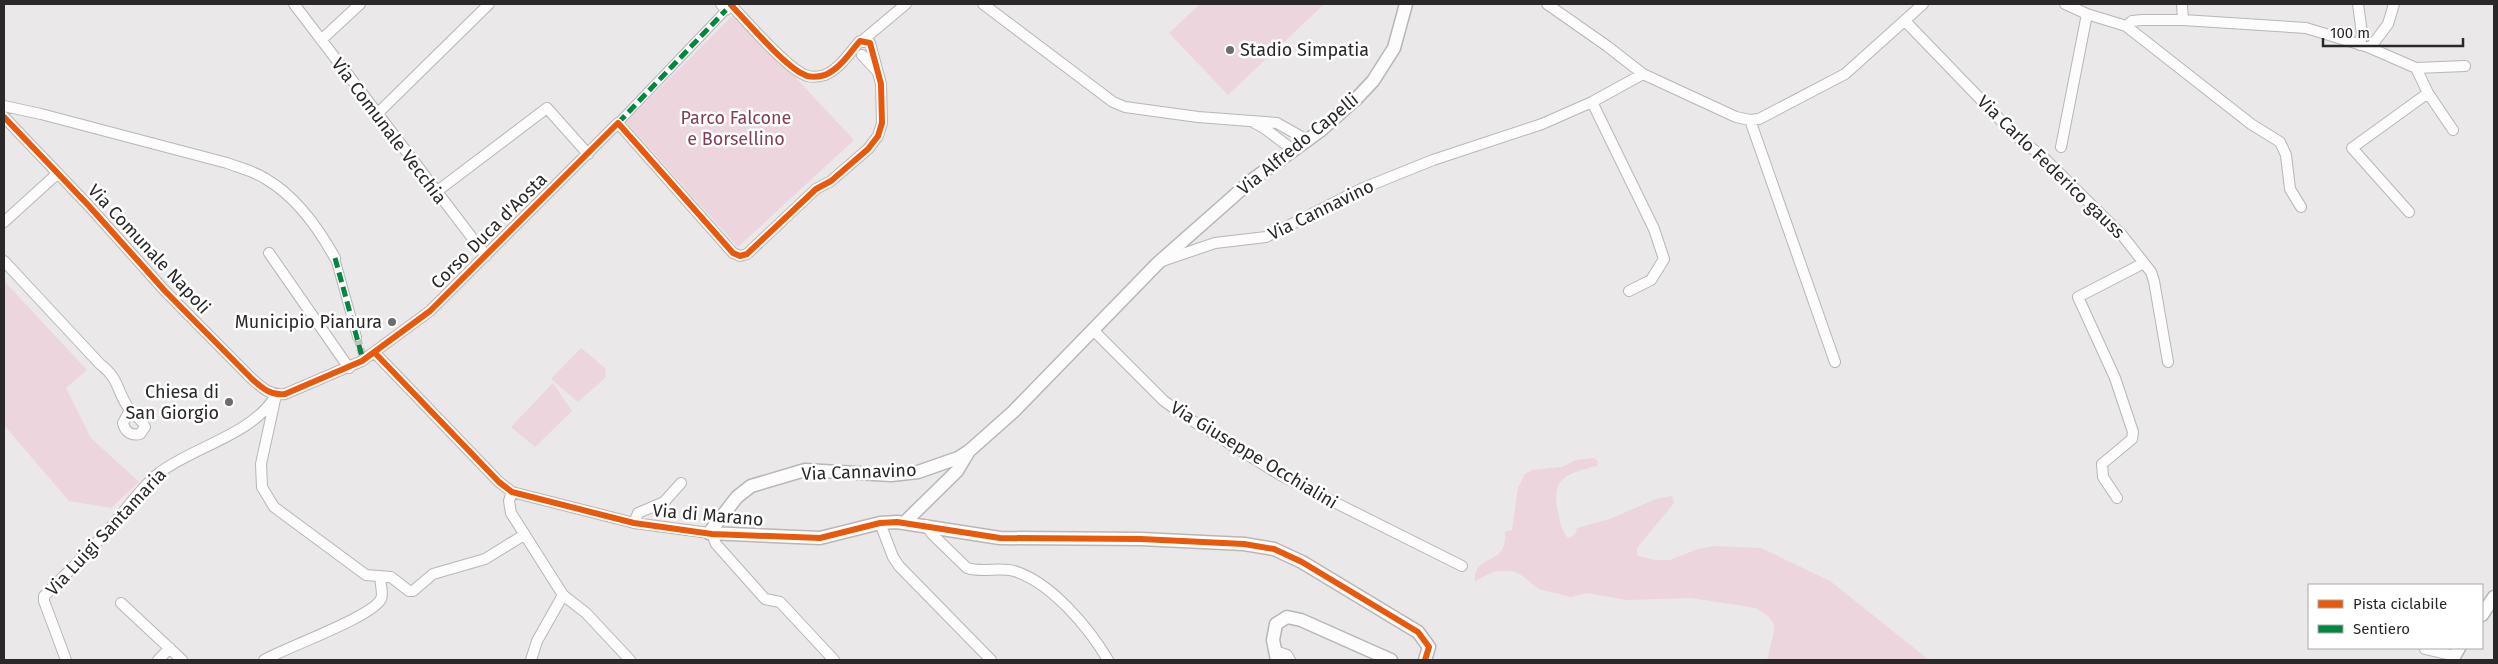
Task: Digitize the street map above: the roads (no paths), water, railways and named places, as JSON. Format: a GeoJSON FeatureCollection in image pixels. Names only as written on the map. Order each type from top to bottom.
{"type":"FeatureCollection","features":[{"type":"Feature","properties":{"kind":"street","name":"Via Comunale Vecchia"},"geometry":{"type":"LineString","coordinates":[[294,4],[486,256]]}},
{"type":"Feature","properties":{"kind":"street"},"geometry":{"type":"LineString","coordinates":[[321,40],[360,4]]}},
{"type":"Feature","properties":{"kind":"street"},"geometry":{"type":"LineString","coordinates":[[377,114],[489,4]]}},
{"type":"Feature","properties":{"kind":"street"},"geometry":{"type":"LineString","coordinates":[[728,6],[805,76],[823,76],[866,45],[906,4]]}},
{"type":"Feature","properties":{"kind":"street"},"geometry":{"type":"LineString","coordinates":[[982,4],[1113,102],[1136,109],[1252,122],[1278,123],[1307,140]]}},
{"type":"Feature","properties":{"kind":"street","name":"Via Alfredo Capelli"},"geometry":{"type":"LineString","coordinates":[[1158,262],[1252,180],[1341,114],[1377,75],[1394,48],[1406,4]]}},
{"type":"Feature","properties":{"kind":"street"},"geometry":{"type":"LineString","coordinates":[[1547,4],[1643,74],[1736,117],[1750,120],[1759,119],[1845,74],[1923,4]]}},
{"type":"Feature","properties":{"kind":"street"},"geometry":{"type":"LineString","coordinates":[[2065,4],[2087,14],[2126,26],[2252,124],[2280,142],[2286,155],[2290,189],[2301,207]]}},
{"type":"Feature","properties":{"kind":"street"},"geometry":{"type":"LineString","coordinates":[[2182,4],[2183,20]]}},
{"type":"Feature","properties":{"kind":"street"},"geometry":{"type":"LineString","coordinates":[[2358,4],[2362,34],[2360,44]]}},
{"type":"Feature","properties":{"kind":"street"},"geometry":{"type":"LineString","coordinates":[[2370,48],[2388,24],[2394,4]]}},
{"type":"Feature","properties":{"kind":"street","name":"Corso Duca d'Aosta"},"geometry":{"type":"LineString","coordinates":[[276,395],[294,392],[349,368],[375,353],[430,311],[618,124],[728,6]]}},
{"type":"Feature","properties":{"kind":"street"},"geometry":{"type":"LineString","coordinates":[[2061,147],[2087,14]]}},
{"type":"Feature","properties":{"kind":"street"},"geometry":{"type":"LineString","coordinates":[[2126,26],[2132,21],[2183,20],[2306,28],[2360,44],[2416,68],[2465,66]]}},
{"type":"Feature","properties":{"kind":"street","name":"Via Carlo Federico gauss"},"geometry":{"type":"LineString","coordinates":[[1905,21],[2016,136],[2043,157],[2078,189],[2122,235],[2144,263],[2154,281],[2168,362]]}},
{"type":"Feature","properties":{"kind":"street"},"geometry":{"type":"LineString","coordinates":[[618,124],[735,255],[747,254],[816,189],[831,181],[876,141],[882,123],[880,76],[866,45]]}},
{"type":"Feature","properties":{"kind":"street"},"geometry":{"type":"LineString","coordinates":[[2416,68],[2428,93],[2453,130]]}},
{"type":"Feature","properties":{"kind":"street","name":"Via Cannavino"},"geometry":{"type":"LineString","coordinates":[[710,533],[737,497],[751,486],[805,470],[891,475],[918,472],[958,458],[969,451],[1008,417],[1158,262],[1199,246],[1266,237],[1361,189],[1433,160],[1542,124],[1592,102],[1643,74]]}},
{"type":"Feature","properties":{"kind":"street"},"geometry":{"type":"LineString","coordinates":[[2409,212],[2352,148],[2428,93]]}},
{"type":"Feature","properties":{"kind":"street"},"geometry":{"type":"LineString","coordinates":[[1592,102],[1654,229],[1664,259],[1651,280],[1629,291]]}},
{"type":"Feature","properties":{"kind":"street"},"geometry":{"type":"LineString","coordinates":[[4,106],[60,118],[226,163],[255,173],[276,186],[295,204],[314,227],[335,258],[357,337]]}},
{"type":"Feature","properties":{"kind":"street"},"geometry":{"type":"LineString","coordinates":[[436,192],[547,108],[588,154]]}},
{"type":"Feature","properties":{"kind":"street","name":"Via Comunale Napoli"},"geometry":{"type":"LineString","coordinates":[[4,117],[178,304],[252,379],[264,390],[276,395]]}},
{"type":"Feature","properties":{"kind":"street"},"geometry":{"type":"LineString","coordinates":[[1750,120],[1835,362]]}},
{"type":"Feature","properties":{"kind":"street"},"geometry":{"type":"LineString","coordinates":[[1252,122],[1264,128],[1293,150]]}},
{"type":"Feature","properties":{"kind":"street"},"geometry":{"type":"LineString","coordinates":[[4,222],[58,173]]}},
{"type":"Feature","properties":{"kind":"street"},"geometry":{"type":"LineString","coordinates":[[269,254],[349,368]]}},
{"type":"Feature","properties":{"kind":"street"},"geometry":{"type":"LineString","coordinates":[[4,261],[100,364],[111,373],[130,410]]}},
{"type":"Feature","properties":{"kind":"street"},"geometry":{"type":"LineString","coordinates":[[2117,498],[2103,477],[2102,464],[2132,439],[2133,432],[2115,378],[2078,297],[2144,263]]}},
{"type":"Feature","properties":{"kind":"street","name":"Via Giuseppe Occhialini"},"geometry":{"type":"LineString","coordinates":[[1092,330],[1164,401],[1188,418],[1282,476],[1462,566]]}},
{"type":"Feature","properties":{"kind":"street"},"geometry":{"type":"LineString","coordinates":[[375,353],[499,482],[512,492],[509,501],[511,513],[564,595],[586,613],[630,660]]}},
{"type":"Feature","properties":{"kind":"street"},"geometry":{"type":"LineString","coordinates":[[276,395],[264,444],[260,476],[262,487],[277,511],[347,559],[366,575],[391,577],[409,591],[413,591],[433,574],[485,559],[524,535]]}},
{"type":"Feature","properties":{"kind":"street","name":"Via Luigi Santamaria"},"geometry":{"type":"LineString","coordinates":[[66,660],[44,601],[44,596],[108,530],[157,475],[184,457],[218,441],[261,413],[276,395]]}},
{"type":"Feature","properties":{"kind":"street","name":"Via Cannavino"},"geometry":{"type":"LineString","coordinates":[[904,522],[957,471],[969,451]]}},
{"type":"Feature","properties":{"kind":"street"},"geometry":{"type":"LineString","coordinates":[[634,523],[638,514],[664,502],[681,483]]}},
{"type":"Feature","properties":{"kind":"street","name":"Via di Marano"},"geometry":{"type":"LineString","coordinates":[[512,492],[634,523],[710,533],[820,538],[880,523],[904,522],[1000,538],[1141,539],[1244,544],[1274,549],[1302,562],[1418,632],[1429,647],[1425,660]]}},
{"type":"Feature","properties":{"kind":"street"},"geometry":{"type":"LineString","coordinates":[[880,523],[893,557],[899,566],[991,660]]}},
{"type":"Feature","properties":{"kind":"street"},"geometry":{"type":"LineString","coordinates":[[926,525],[932,534],[968,568],[1010,570],[1035,582],[1076,614],[1089,630],[1108,660]]}},
{"type":"Feature","properties":{"kind":"street"},"geometry":{"type":"LineString","coordinates":[[710,533],[716,544],[766,599],[780,602],[834,660]]}},
{"type":"Feature","properties":{"kind":"street"},"geometry":{"type":"LineString","coordinates":[[264,660],[366,611],[380,600],[381,576]]}},
{"type":"Feature","properties":{"kind":"street"},"geometry":{"type":"LineString","coordinates":[[531,660],[537,641],[564,595]]}},
{"type":"Feature","properties":{"kind":"street"},"geometry":{"type":"LineString","coordinates":[[2483,614],[2494,597]]}},
{"type":"Feature","properties":{"kind":"street"},"geometry":{"type":"LineString","coordinates":[[121,603],[182,660]]}},
{"type":"Feature","properties":{"kind":"street"},"geometry":{"type":"LineString","coordinates":[[1290,660],[1287,655],[1276,656],[1273,640],[1276,624],[1287,618],[1301,620],[1391,660]]}},
{"type":"Feature","properties":{"kind":"street"},"geometry":{"type":"LineString","coordinates":[[158,660],[170,648]]}},
{"type":"Feature","properties":{"kind":"street"},"geometry":{"type":"LineString","coordinates":[[2425,649],[2455,655]]}},
{"type":"Feature","properties":{"kind":"tunnel"},"geometry":{"type":"LineString","coordinates":[[357,337],[362,355]]}},
{"type":"Feature","properties":{"kind":"place","name":"Stadio Simpatia"},"geometry":{"type":"Point","coordinates":[1230,50]}},
{"type":"Feature","properties":{"kind":"place","name":"Municipio Pianura"},"geometry":{"type":"Point","coordinates":[392,322]}},
{"type":"Feature","properties":{"kind":"place","name":"Chiesa di San Giorgio"},"geometry":{"type":"Point","coordinates":[229,402]}},
{"type":"Feature","properties":{"kind":"park label","name":"Parco Falcone e Borsellino"},"geometry":{"type":"Point","coordinates":[736,128]}}]}
